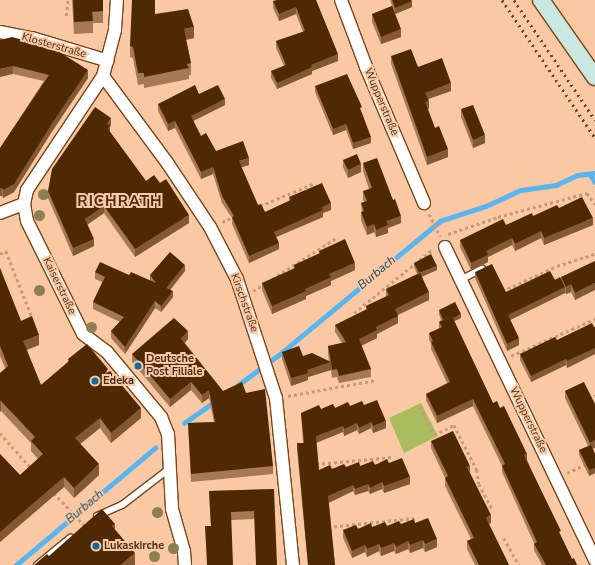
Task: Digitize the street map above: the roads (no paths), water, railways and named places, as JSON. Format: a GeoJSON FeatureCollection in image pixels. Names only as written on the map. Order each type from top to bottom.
{"type":"FeatureCollection","features":[{"type":"Feature","properties":{"kind":"main road"},"geometry":{"type":"LineString","coordinates":[[542,0],[595,78]]}},
{"type":"Feature","properties":{"kind":"street"},"geometry":{"type":"LineString","coordinates":[[0,213],[24,204],[27,190],[103,76],[115,30],[117,0]]}},
{"type":"Feature","properties":{"kind":"street","name":"Wupperstraße"},"geometry":{"type":"LineString","coordinates":[[341,0],[366,67],[424,203]]}},
{"type":"Feature","properties":{"kind":"street","name":"Klosterstraße"},"geometry":{"type":"LineString","coordinates":[[0,32],[32,38],[108,61]]}},
{"type":"Feature","properties":{"kind":"street","name":"Kirschstraße"},"geometry":{"type":"LineString","coordinates":[[103,76],[168,164],[210,227],[237,279],[244,297],[276,398],[293,565]]}},
{"type":"Feature","properties":{"kind":"street","name":"Kaiserstraße"},"geometry":{"type":"LineString","coordinates":[[24,204],[27,221],[83,334],[107,352],[160,417],[168,434],[172,509],[184,551],[184,565]]}},
{"type":"Feature","properties":{"kind":"street","name":"Wupperstraße"},"geometry":{"type":"LineString","coordinates":[[440,242],[500,361],[595,560]]}},
{"type":"Feature","properties":{"kind":"lane"},"geometry":{"type":"LineString","coordinates":[[460,280],[490,266]]}},
{"type":"Feature","properties":{"kind":"lane"},"geometry":{"type":"LineString","coordinates":[[83,524],[101,512],[122,505],[170,468]]}},
{"type":"Feature","properties":{"kind":"lane"},"geometry":{"type":"LineString","coordinates":[[37,565],[73,536]]}},
{"type":"Feature","properties":{"kind":"waterway","name":"Burbach"},"geometry":{"type":"LineString","coordinates":[[238,385],[280,354],[440,221],[486,206],[521,190],[556,185],[577,175],[595,173]]}},
{"type":"Feature","properties":{"kind":"waterway"},"geometry":{"type":"LineString","coordinates":[[590,174],[595,182]]}},
{"type":"Feature","properties":{"kind":"waterway","name":"Burbach"},"geometry":{"type":"LineString","coordinates":[[184,423],[215,401]]}},
{"type":"Feature","properties":{"kind":"waterway","name":"Burbach"},"geometry":{"type":"LineString","coordinates":[[16,565],[155,448]]}},
{"type":"Feature","properties":{"kind":"railway"},"geometry":{"type":"LineString","coordinates":[[502,0],[595,138]]}},
{"type":"Feature","properties":{"kind":"railway"},"geometry":{"type":"LineString","coordinates":[[514,0],[595,120]]}},
{"type":"Feature","properties":{"kind":"place","name":"Deutsche Post Filiale"},"geometry":{"type":"Point","coordinates":[138,366]}},
{"type":"Feature","properties":{"kind":"place","name":"Edeka"},"geometry":{"type":"Point","coordinates":[95,381]}},
{"type":"Feature","properties":{"kind":"place","name":"Lukaskirche"},"geometry":{"type":"Point","coordinates":[96,546]}},
{"type":"Feature","properties":{"kind":"district","name":"RICHRATH"},"geometry":{"type":"Point","coordinates":[120,202]}}]}
